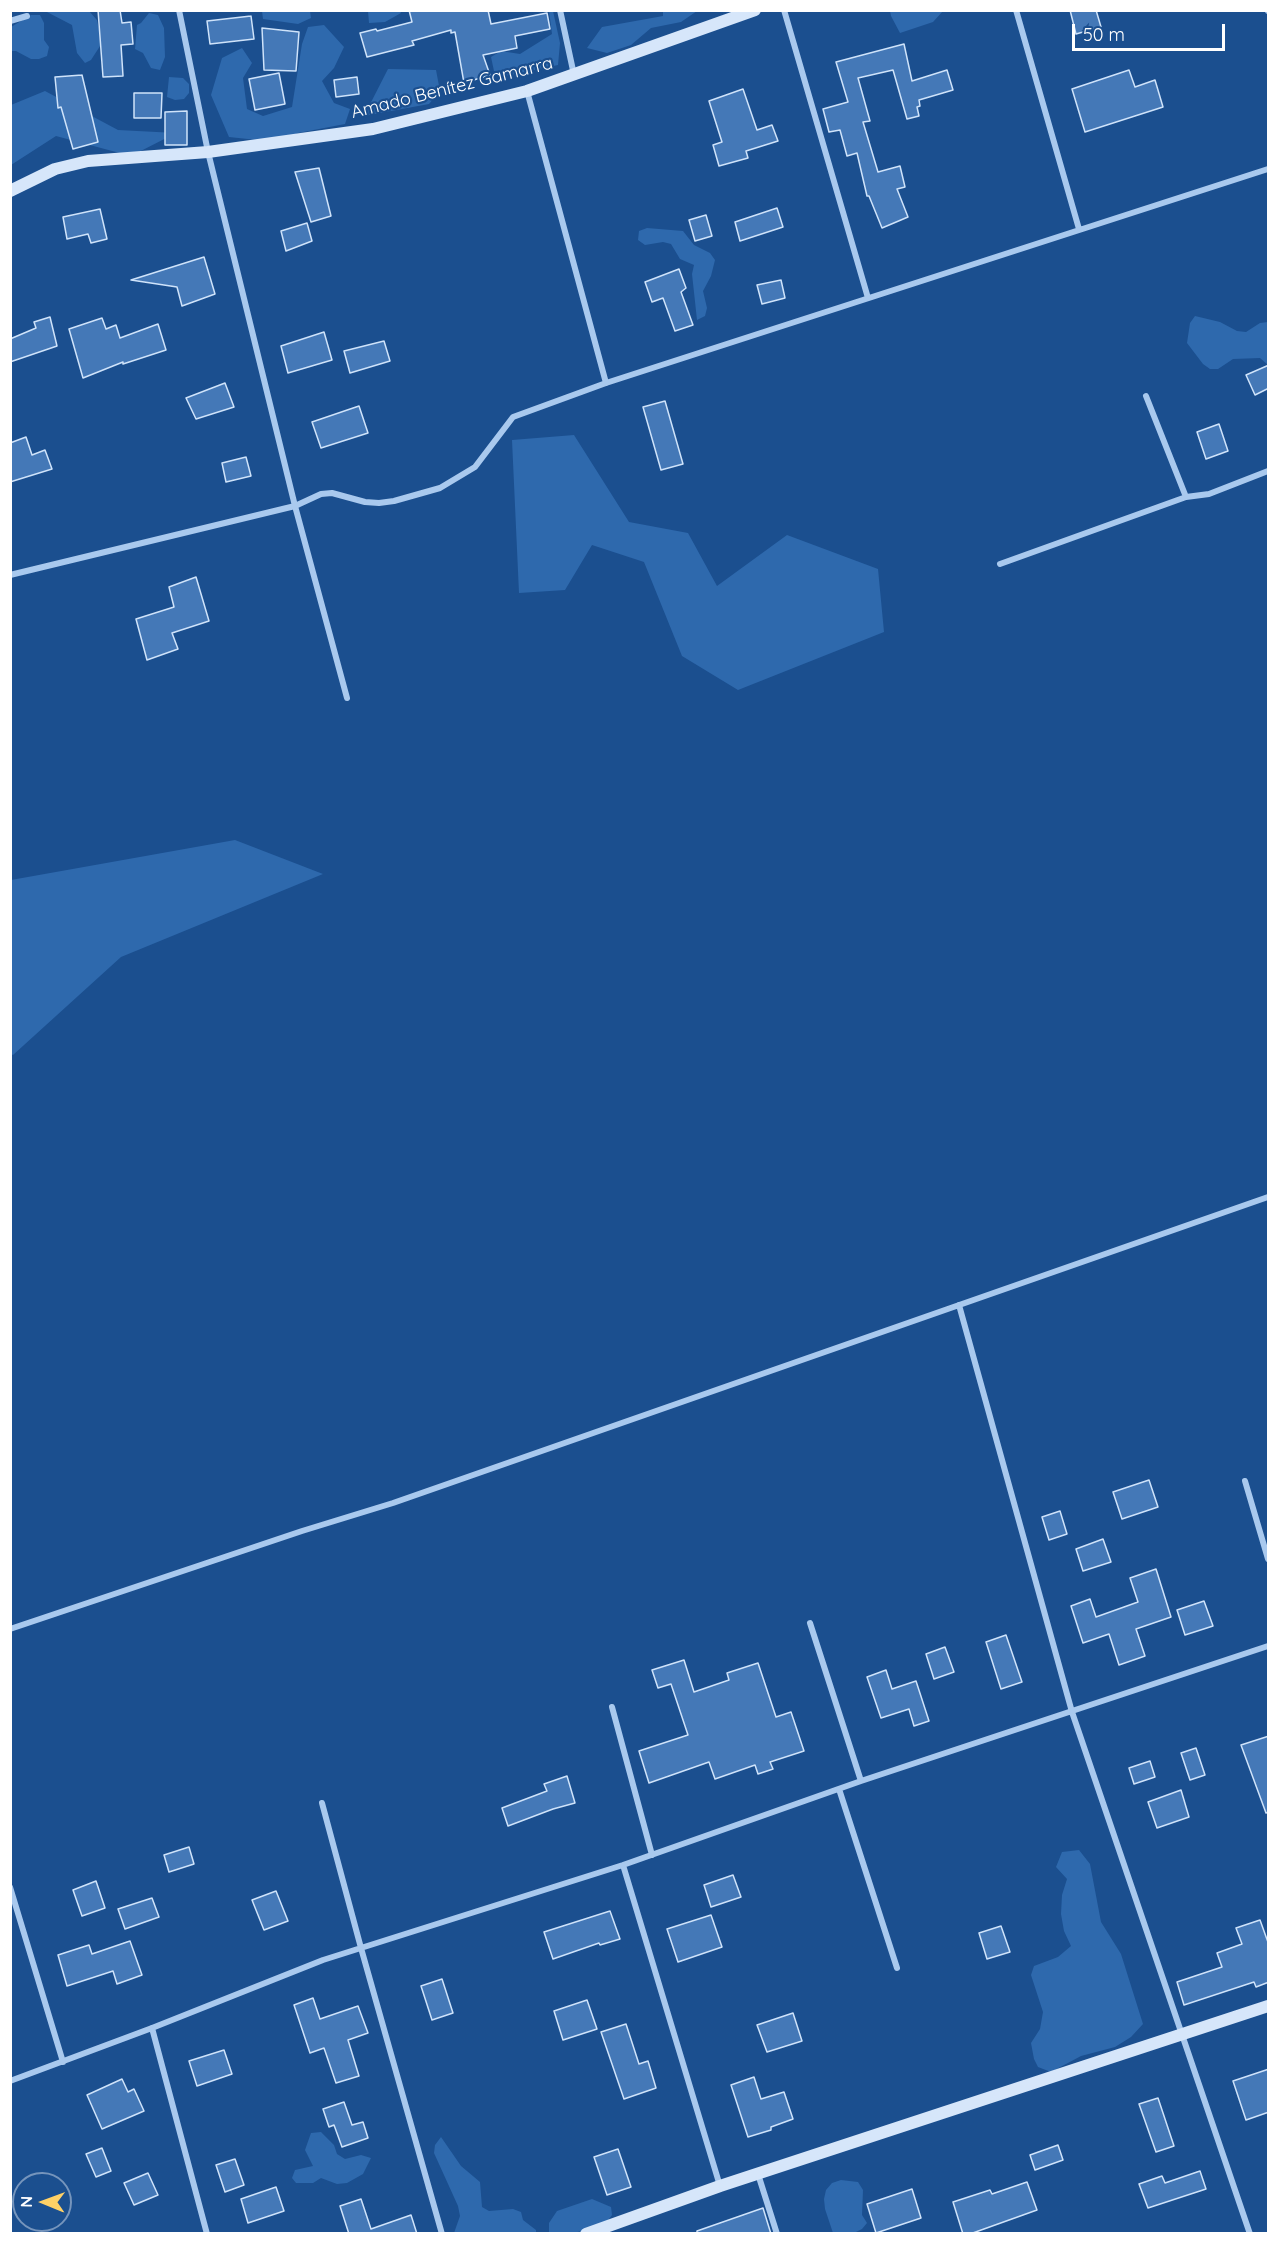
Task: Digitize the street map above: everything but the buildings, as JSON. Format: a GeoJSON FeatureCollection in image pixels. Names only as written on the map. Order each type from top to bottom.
{"type":"FeatureCollection","features":[{"type":"Feature","properties":{"kind":"main road","name":"Amado Benítez Gamarra"},"geometry":{"type":"LineString","coordinates":[[10,191],[55,169],[88,161],[208,152],[373,129],[527,92],[755,10]]}},
{"type":"Feature","properties":{"kind":"main road"},"geometry":{"type":"LineString","coordinates":[[586,2234],[720,2186],[1269,2006]]}},
{"type":"Feature","properties":{"kind":"street"},"geometry":{"type":"LineString","coordinates":[[179,10],[208,152],[295,506],[347,698]]}},
{"type":"Feature","properties":{"kind":"street"},"geometry":{"type":"LineString","coordinates":[[560,10],[574,76]]}},
{"type":"Feature","properties":{"kind":"street"},"geometry":{"type":"LineString","coordinates":[[784,10],[868,298]]}},
{"type":"Feature","properties":{"kind":"street"},"geometry":{"type":"LineString","coordinates":[[1016,10],[1079,229]]}},
{"type":"Feature","properties":{"kind":"street"},"geometry":{"type":"LineString","coordinates":[[10,21],[27,16]]}},
{"type":"Feature","properties":{"kind":"street"},"geometry":{"type":"LineString","coordinates":[[527,92],[606,383]]}},
{"type":"Feature","properties":{"kind":"street"},"geometry":{"type":"LineString","coordinates":[[10,575],[295,506],[321,494],[332,493],[365,502],[379,503],[440,488],[475,467],[513,417],[606,383],[1269,169]]}},
{"type":"Feature","properties":{"kind":"street"},"geometry":{"type":"LineString","coordinates":[[1146,396],[1186,497]]}},
{"type":"Feature","properties":{"kind":"street"},"geometry":{"type":"LineString","coordinates":[[1000,564],[1186,497],[1209,494],[1269,471]]}},
{"type":"Feature","properties":{"kind":"street"},"geometry":{"type":"LineString","coordinates":[[10,1629],[302,1531],[393,1503],[1269,1197]]}},
{"type":"Feature","properties":{"kind":"street"},"geometry":{"type":"LineString","coordinates":[[959,1305],[1072,1712],[1250,2234]]}},
{"type":"Feature","properties":{"kind":"street"},"geometry":{"type":"LineString","coordinates":[[1245,1480],[1269,1559]]}},
{"type":"Feature","properties":{"kind":"street"},"geometry":{"type":"LineString","coordinates":[[810,1623],[861,1781]]}},
{"type":"Feature","properties":{"kind":"street"},"geometry":{"type":"LineString","coordinates":[[10,2081],[323,1960],[623,1865],[861,1781],[1269,1646]]}},
{"type":"Feature","properties":{"kind":"street"},"geometry":{"type":"LineString","coordinates":[[612,1707],[652,1855]]}},
{"type":"Feature","properties":{"kind":"street"},"geometry":{"type":"LineString","coordinates":[[839,1789],[897,1968]]}},
{"type":"Feature","properties":{"kind":"street"},"geometry":{"type":"LineString","coordinates":[[322,1803],[442,2234]]}},
{"type":"Feature","properties":{"kind":"street"},"geometry":{"type":"LineString","coordinates":[[623,1865],[720,2186]]}},
{"type":"Feature","properties":{"kind":"street"},"geometry":{"type":"LineString","coordinates":[[10,1887],[63,2062]]}},
{"type":"Feature","properties":{"kind":"street"},"geometry":{"type":"LineString","coordinates":[[152,2028],[207,2234]]}},
{"type":"Feature","properties":{"kind":"street"},"geometry":{"type":"LineString","coordinates":[[758,2174],[777,2234]]}},
{"type":"Feature","properties":{"kind":"shaded area"},"geometry":{"type":"Polygon","coordinates":[[[890,10],[943,11],[933,22],[900,33],[890,10]]]}},
{"type":"Feature","properties":{"kind":"shaded area"},"geometry":{"type":"Polygon","coordinates":[[[45,11],[89,11],[97,20],[102,43],[91,60],[85,63],[77,53],[72,25],[45,11]]]}},
{"type":"Feature","properties":{"kind":"shaded area"},"geometry":{"type":"Polygon","coordinates":[[[262,11],[310,11],[311,18],[298,24],[263,19],[262,11]]]}},
{"type":"Feature","properties":{"kind":"shaded area"},"geometry":{"type":"Polygon","coordinates":[[[368,11],[400,11],[401,13],[385,22],[369,23],[368,11]]]}},
{"type":"Feature","properties":{"kind":"shaded area"},"geometry":{"type":"Polygon","coordinates":[[[549,11],[553,11],[560,43],[558,65],[506,76],[494,71],[491,57],[501,51],[520,54],[552,34],[549,11]]]}},
{"type":"Feature","properties":{"kind":"shaded area"},"geometry":{"type":"Polygon","coordinates":[[[663,11],[697,11],[681,22],[651,28],[631,45],[607,53],[587,48],[602,27],[663,16],[663,11]]]}},
{"type":"Feature","properties":{"kind":"shaded area"},"geometry":{"type":"Polygon","coordinates":[[[149,13],[158,15],[164,28],[165,57],[160,70],[151,68],[143,53],[135,49],[137,25],[149,13]]]}},
{"type":"Feature","properties":{"kind":"shaded area"},"geometry":{"type":"Polygon","coordinates":[[[31,15],[40,15],[44,23],[44,40],[49,47],[47,56],[39,59],[31,59],[16,51],[11,51],[11,27],[31,15]]]}},
{"type":"Feature","properties":{"kind":"shaded area"},"geometry":{"type":"Polygon","coordinates":[[[324,25],[344,47],[334,68],[322,81],[334,103],[350,109],[345,124],[298,133],[276,142],[229,137],[211,95],[222,58],[242,48],[252,63],[243,78],[247,109],[263,116],[292,107],[302,44],[308,27],[324,25]]]}},
{"type":"Feature","properties":{"kind":"shaded area"},"geometry":{"type":"Polygon","coordinates":[[[388,69],[436,70],[440,91],[429,104],[364,116],[388,69]]]}},
{"type":"Feature","properties":{"kind":"shaded area"},"geometry":{"type":"Polygon","coordinates":[[[169,77],[183,78],[189,84],[189,93],[184,99],[175,100],[167,97],[169,77]]]}},
{"type":"Feature","properties":{"kind":"shaded area"},"geometry":{"type":"Polygon","coordinates":[[[45,91],[118,130],[176,133],[131,156],[56,136],[11,165],[11,105],[45,91]]]}},
{"type":"Feature","properties":{"kind":"shaded area"},"geometry":{"type":"Polygon","coordinates":[[[647,228],[683,231],[694,245],[710,253],[715,260],[711,276],[703,291],[707,308],[705,316],[697,320],[692,274],[694,265],[680,259],[671,244],[663,242],[645,245],[638,240],[639,231],[647,228]]]}},
{"type":"Feature","properties":{"kind":"shaded area"},"geometry":{"type":"Polygon","coordinates":[[[1195,316],[1246,332],[1260,323],[1268,322],[1268,365],[1260,358],[1233,359],[1218,369],[1210,369],[1203,364],[1187,343],[1190,323],[1195,316]]]}},
{"type":"Feature","properties":{"kind":"shaded area"},"geometry":{"type":"Polygon","coordinates":[[[574,435],[629,522],[688,533],[717,586],[787,535],[878,569],[884,632],[738,690],[682,656],[644,562],[592,545],[565,590],[519,593],[512,440],[574,435]]]}},
{"type":"Feature","properties":{"kind":"shaded area"},"geometry":{"type":"Polygon","coordinates":[[[235,840],[323,874],[121,957],[13,1055],[11,1054],[11,880],[235,840]]]}},
{"type":"Feature","properties":{"kind":"shaded area"},"geometry":{"type":"Polygon","coordinates":[[[1079,1850],[1090,1864],[1101,1922],[1121,1954],[1143,2024],[1131,2037],[1115,2047],[1081,2056],[1051,2072],[1038,2067],[1034,2059],[1031,2043],[1040,2029],[1043,2012],[1031,1975],[1034,1966],[1058,1957],[1071,1946],[1064,1931],[1061,1914],[1062,1895],[1067,1879],[1056,1867],[1062,1852],[1079,1850]]]}},
{"type":"Feature","properties":{"kind":"shaded area"},"geometry":{"type":"Polygon","coordinates":[[[321,2132],[334,2145],[337,2154],[345,2159],[361,2155],[371,2158],[363,2174],[347,2183],[337,2184],[321,2178],[313,2183],[296,2183],[292,2178],[295,2170],[313,2166],[305,2150],[311,2133],[321,2132]]]}},
{"type":"Feature","properties":{"kind":"shaded area"},"geometry":{"type":"Polygon","coordinates":[[[441,2137],[461,2166],[480,2182],[482,2207],[489,2211],[513,2209],[521,2212],[523,2220],[536,2230],[536,2233],[454,2233],[460,2216],[458,2206],[434,2153],[435,2145],[441,2137]]]}},
{"type":"Feature","properties":{"kind":"shaded area"},"geometry":{"type":"Polygon","coordinates":[[[841,2180],[858,2182],[863,2190],[862,2215],[867,2223],[854,2233],[833,2233],[825,2209],[826,2190],[832,2183],[841,2180]]]}},
{"type":"Feature","properties":{"kind":"shaded area"},"geometry":{"type":"Polygon","coordinates":[[[592,2199],[611,2207],[612,2215],[604,2226],[573,2233],[549,2234],[549,2223],[557,2211],[592,2199]]]}}]}
